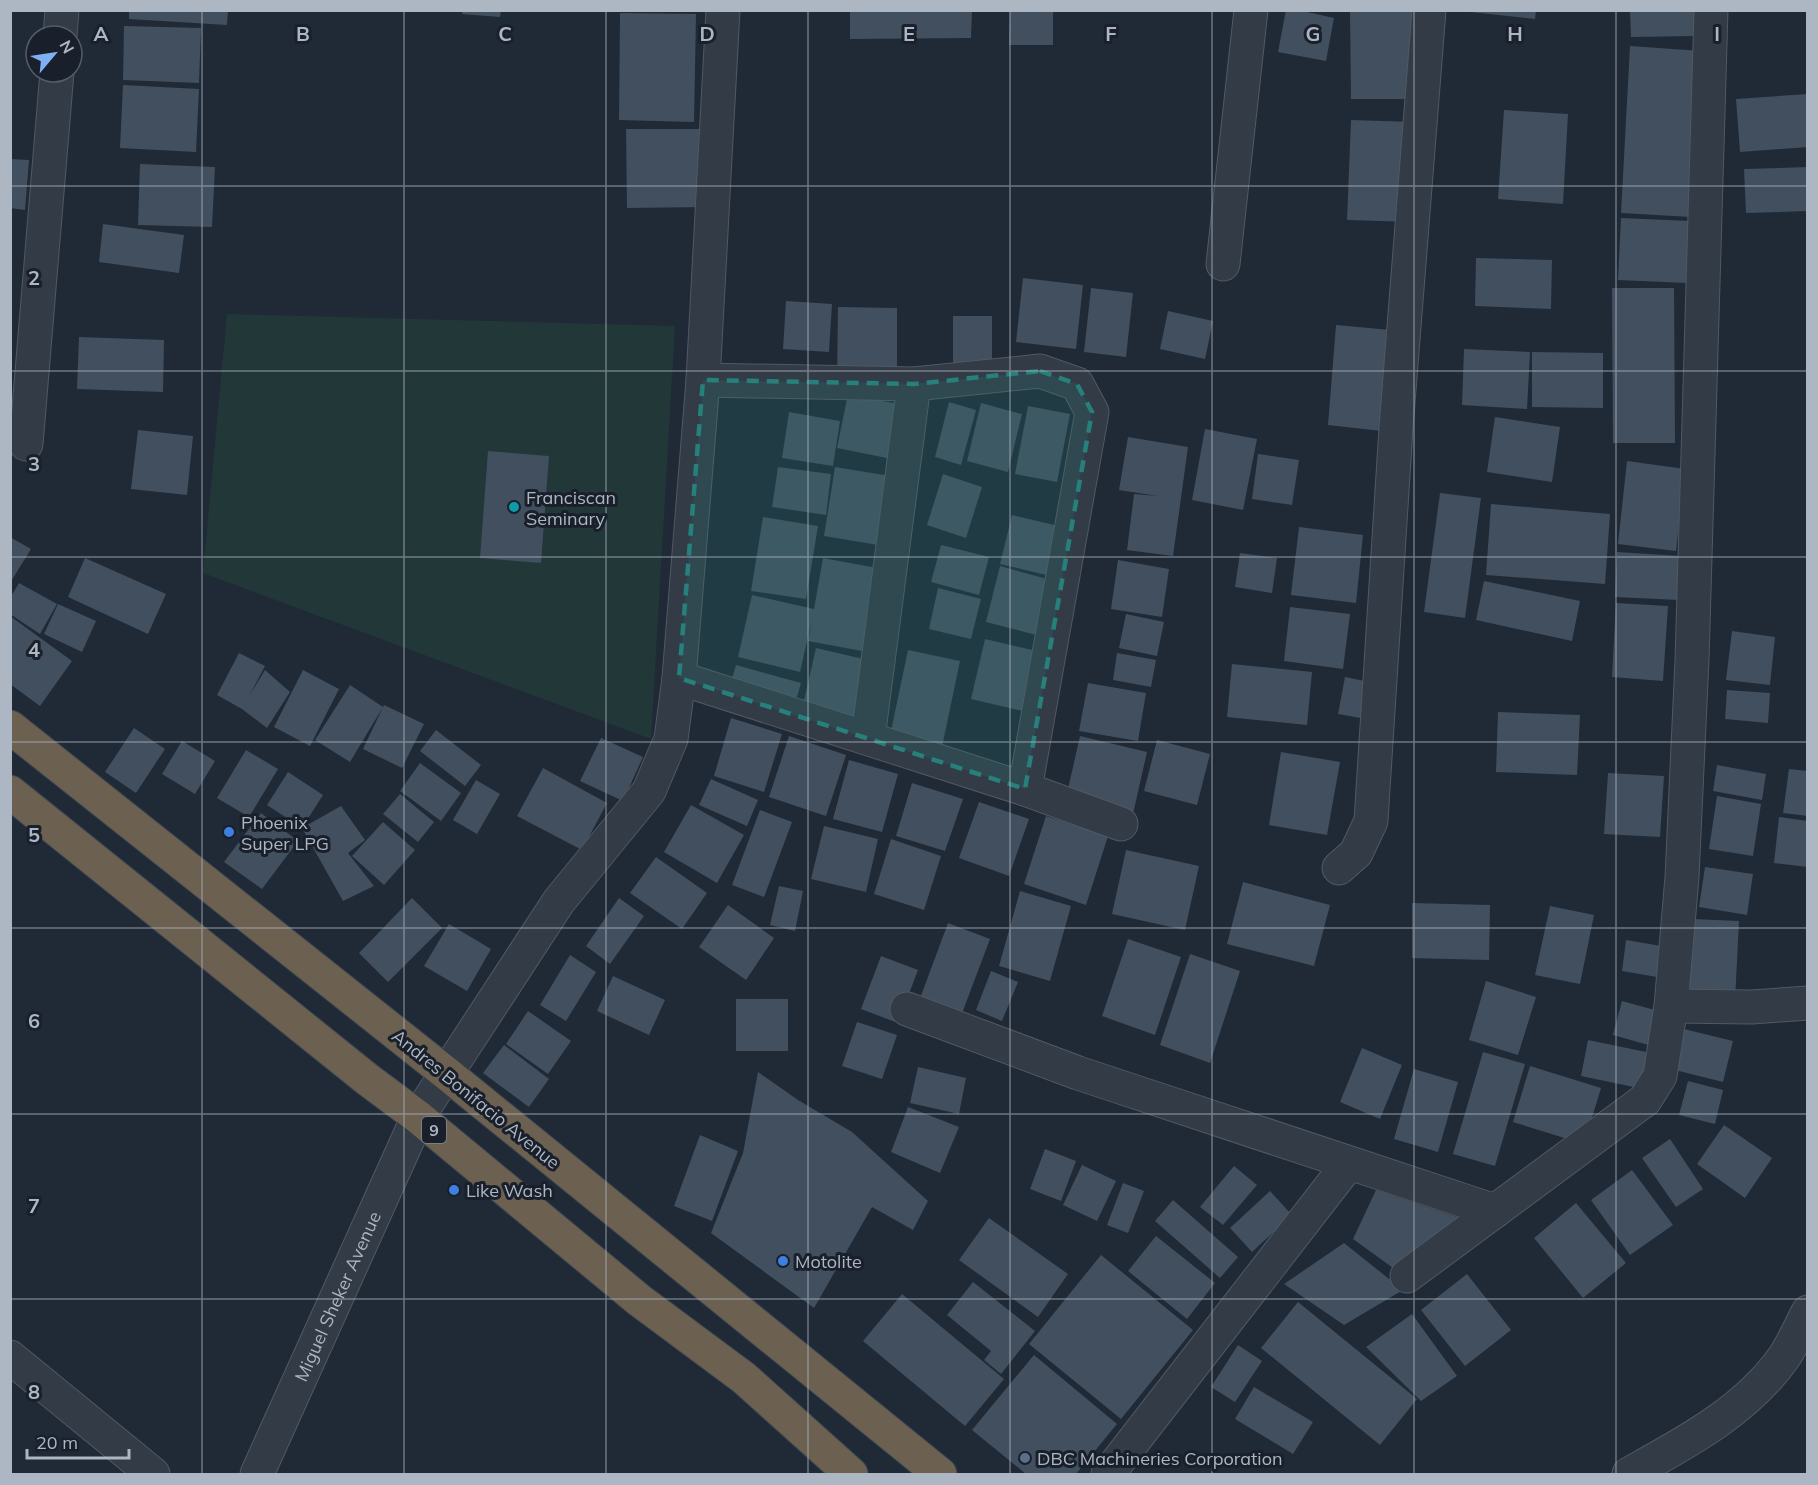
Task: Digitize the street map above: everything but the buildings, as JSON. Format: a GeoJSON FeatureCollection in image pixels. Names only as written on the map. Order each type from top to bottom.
{"type":"FeatureCollection","features":[{"type":"Feature","properties":{"kind":"highway","name":"Andres Bonifacio Avenue"},"geometry":{"type":"LineString","coordinates":[[10,727],[446,1073],[940,1474]]}},
{"type":"Feature","properties":{"kind":"highway","name":"9"},"geometry":{"type":"LineString","coordinates":[[10,792],[367,1079],[418,1117],[639,1300],[744,1378],[851,1474]]}},
{"type":"Feature","properties":{"kind":"street","name":"Miguel Sheker Avenue"},"geometry":{"type":"LineString","coordinates":[[257,1474],[418,1117],[559,901],[649,791],[671,739],[679,678],[703,380],[723,10]]}},
{"type":"Feature","properties":{"kind":"street"},"geometry":{"type":"LineString","coordinates":[[1223,264],[1251,10]]}},
{"type":"Feature","properties":{"kind":"street"},"geometry":{"type":"LineString","coordinates":[[1339,868],[1356,853],[1371,821],[1396,428],[1429,10]]}},
{"type":"Feature","properties":{"kind":"street"},"geometry":{"type":"LineString","coordinates":[[1407,1276],[1645,1100],[1660,1076],[1671,1006],[1682,876],[1692,660],[1711,10]]}},
{"type":"Feature","properties":{"kind":"street"},"geometry":{"type":"LineString","coordinates":[[26,444],[56,84]]}},
{"type":"Feature","properties":{"kind":"street"},"geometry":{"type":"LineString","coordinates":[[703,380],[914,384],[1040,371],[1077,384],[1092,412],[1025,789]]}},
{"type":"Feature","properties":{"kind":"street"},"geometry":{"type":"LineString","coordinates":[[868,738],[914,384]]}},
{"type":"Feature","properties":{"kind":"street"},"geometry":{"type":"LineString","coordinates":[[679,678],[1025,789],[1121,824]]}},
{"type":"Feature","properties":{"kind":"street"},"geometry":{"type":"LineString","coordinates":[[1671,1006],[1752,1007],[1808,1003]]}},
{"type":"Feature","properties":{"kind":"street"},"geometry":{"type":"LineString","coordinates":[[908,1009],[1078,1073],[1495,1211]]}},
{"type":"Feature","properties":{"kind":"street"},"geometry":{"type":"LineString","coordinates":[[1108,1474],[1349,1163]]}},
{"type":"Feature","properties":{"kind":"street"},"geometry":{"type":"LineString","coordinates":[[1629,1474],[1698,1435],[1746,1399],[1784,1357],[1808,1312]]}},
{"type":"Feature","properties":{"kind":"street"},"geometry":{"type":"LineString","coordinates":[[10,1357],[153,1474]]}},
{"type":"Feature","properties":{"kind":"highlighted area"},"geometry":{"type":"Polygon","coordinates":[[[1040,371],[1077,384],[1092,412],[1025,789],[679,678],[703,380],[914,384],[1040,371]]]}},
{"type":"Feature","properties":{"kind":"green space"},"geometry":{"type":"Polygon","coordinates":[[[227,314],[675,326],[651,739],[203,573],[227,314]]]}},
{"type":"Feature","properties":{"kind":"place","name":"Franciscan Seminary"},"geometry":{"type":"Point","coordinates":[514,507]}},
{"type":"Feature","properties":{"kind":"place","name":"Phoenix Super LPG"},"geometry":{"type":"Point","coordinates":[229,832]}},
{"type":"Feature","properties":{"kind":"place","name":"Like Wash"},"geometry":{"type":"Point","coordinates":[454,1190]}},
{"type":"Feature","properties":{"kind":"place","name":"Motolite"},"geometry":{"type":"Point","coordinates":[783,1261]}},
{"type":"Feature","properties":{"kind":"place","name":"DBC Machineries Corporation"},"geometry":{"type":"Point","coordinates":[1025,1458]}}]}
